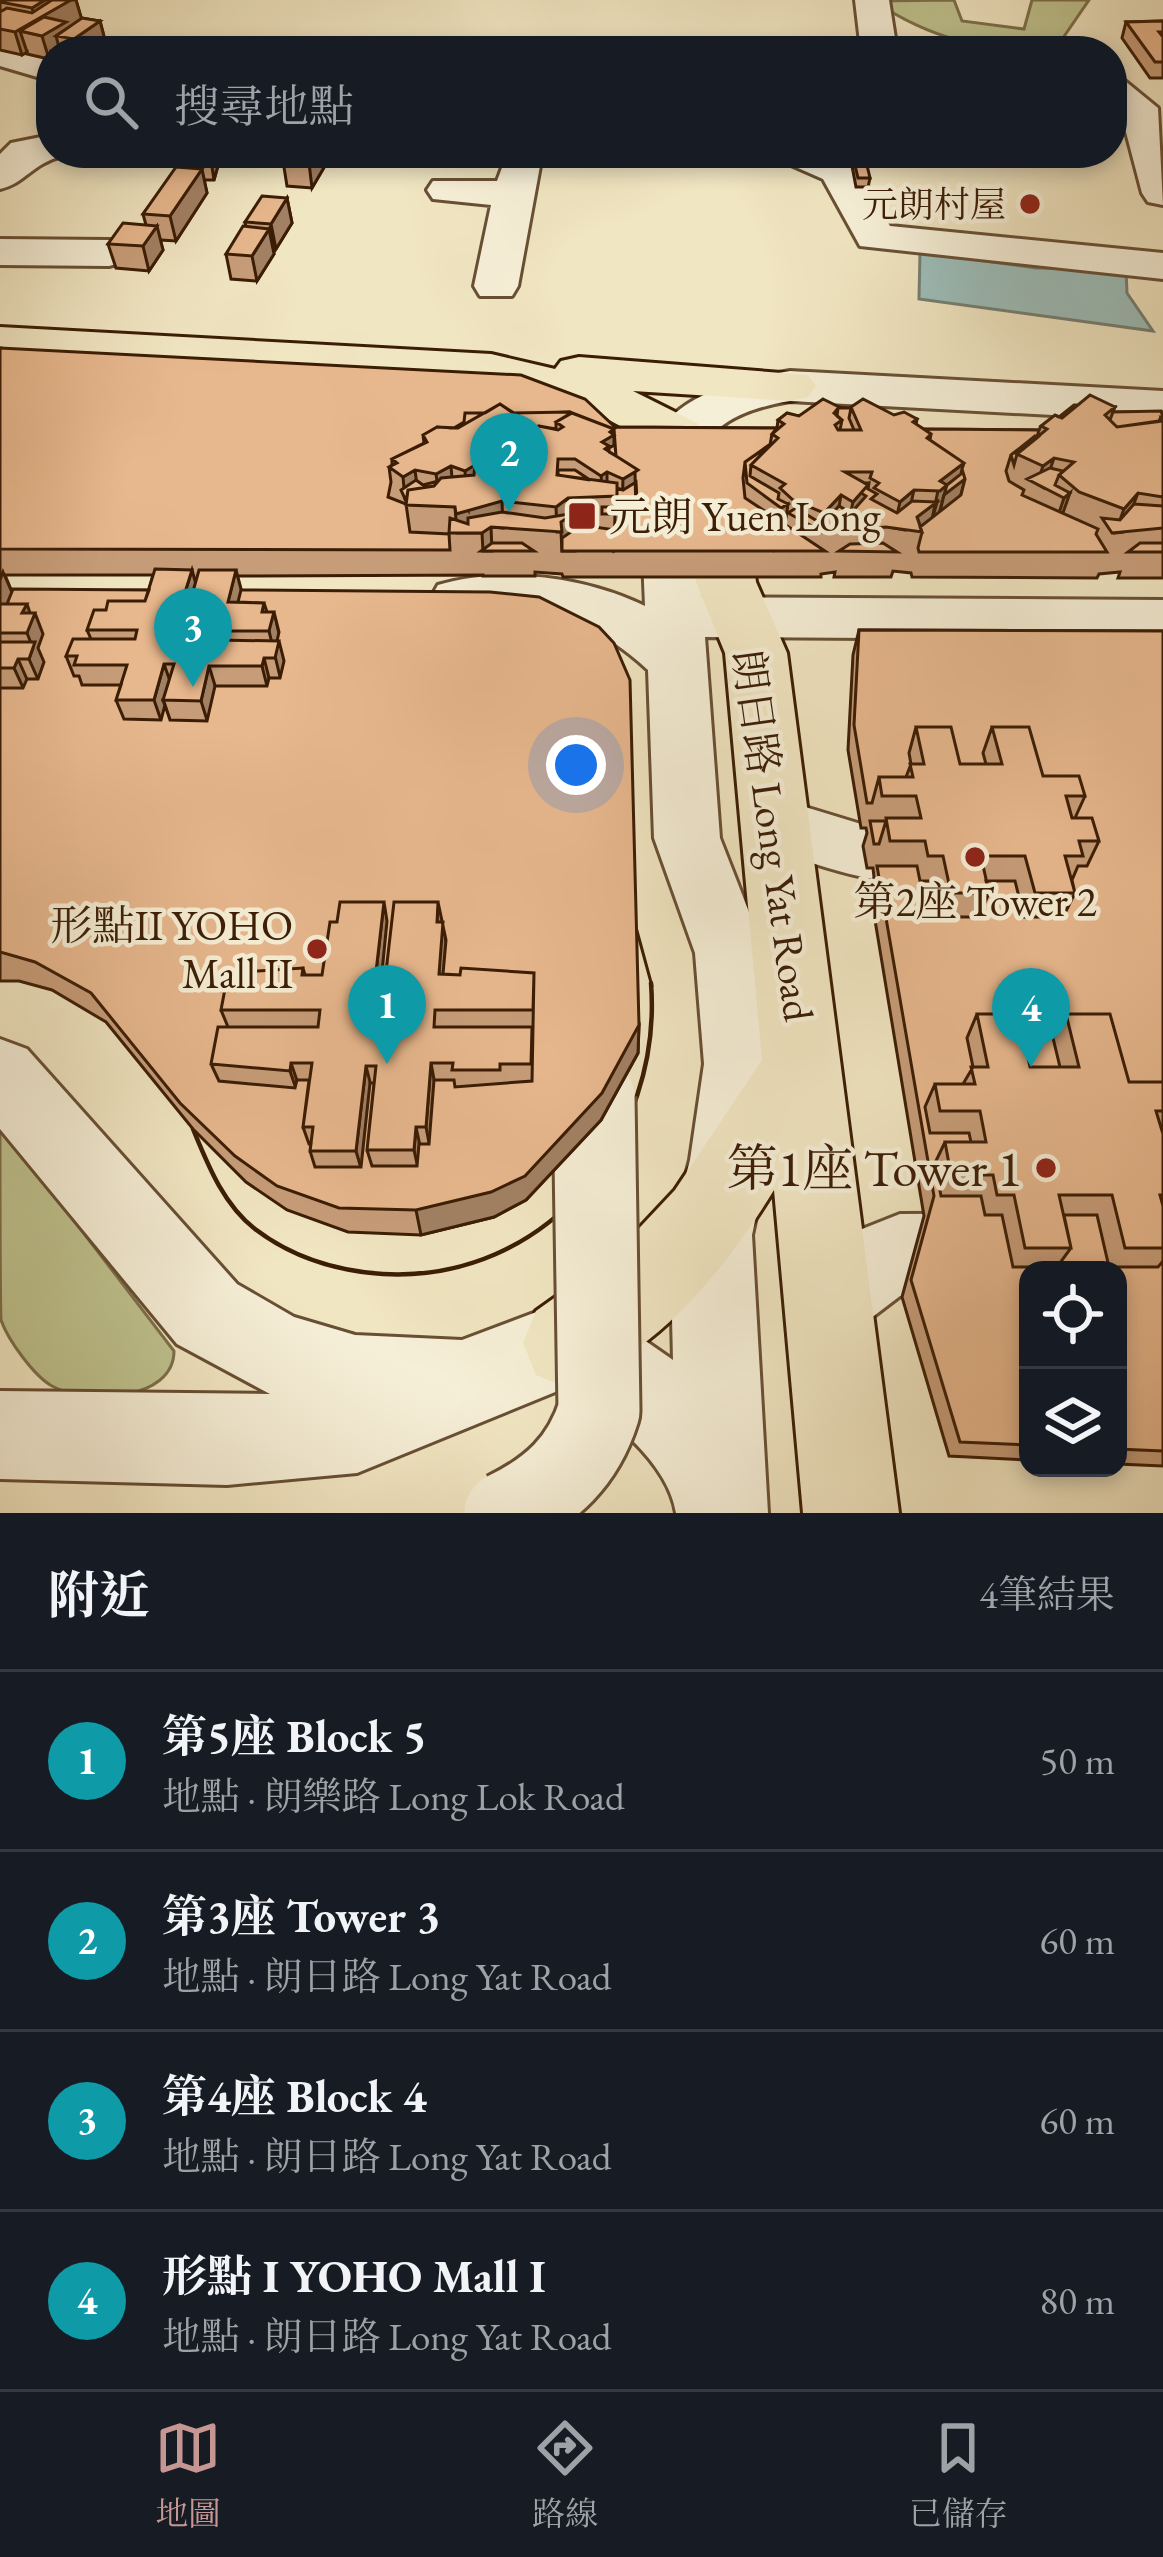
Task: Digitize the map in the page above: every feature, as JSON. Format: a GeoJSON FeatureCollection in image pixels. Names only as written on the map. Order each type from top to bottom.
{"type":"FeatureCollection","features":[{"type":"Feature","properties":{"kind":"main road"},"geometry":{"type":"LineString","coordinates":[[0,342],[65,346],[195,367],[316,360],[790,386]]}},
{"type":"Feature","properties":{"kind":"main road"},"geometry":{"type":"LineString","coordinates":[[491,369],[605,398],[678,435],[716,478]]}},
{"type":"Feature","properties":{"kind":"main road","name":"朗日路 Long Yat Road"},"geometry":{"type":"LineString","coordinates":[[716,478],[726,582],[700,633],[756,653],[851,1513]]}},
{"type":"Feature","properties":{"kind":"main road"},"geometry":{"type":"LineString","coordinates":[[568,1343],[616,1316],[652,1285],[717,1200],[804,1060]]}},
{"type":"Feature","properties":{"kind":"street"},"geometry":{"type":"LineString","coordinates":[[872,0],[877,36]]}},
{"type":"Feature","properties":{"kind":"street"},"geometry":{"type":"LineString","coordinates":[[0,55],[36,66]]}},
{"type":"Feature","properties":{"kind":"street"},"geometry":{"type":"LineString","coordinates":[[1127,101],[1163,193]]}},
{"type":"Feature","properties":{"kind":"street"},"geometry":{"type":"LineString","coordinates":[[26,158],[28,137],[36,128]]}},
{"type":"Feature","properties":{"kind":"street"},"geometry":{"type":"LineString","coordinates":[[831,168],[838,171],[875,237],[1163,266]]}},
{"type":"Feature","properties":{"kind":"street"},"geometry":{"type":"LineString","coordinates":[[436,169],[517,180],[496,286]]}},
{"type":"Feature","properties":{"kind":"street"},"geometry":{"type":"LineString","coordinates":[[0,252],[109,253]]}},
{"type":"Feature","properties":{"kind":"street"},"geometry":{"type":"LineString","coordinates":[[0,373],[65,346]]}},
{"type":"Feature","properties":{"kind":"street"},"geometry":{"type":"LineString","coordinates":[[269,386],[291,368],[316,360]]}},
{"type":"Feature","properties":{"kind":"street"},"geometry":{"type":"LineString","coordinates":[[700,633],[667,479],[678,435],[709,408],[731,397],[790,386],[1163,406]]}},
{"type":"Feature","properties":{"kind":"street"},"geometry":{"type":"LineString","coordinates":[[716,478],[719,446],[736,422],[765,408],[849,390]]}},
{"type":"Feature","properties":{"kind":"street"},"geometry":{"type":"LineString","coordinates":[[1064,404],[1101,442],[1163,445]]}},
{"type":"Feature","properties":{"kind":"street"},"geometry":{"type":"LineString","coordinates":[[1110,446],[1163,445]]}},
{"type":"Feature","properties":{"kind":"street"},"geometry":{"type":"LineString","coordinates":[[412,599],[581,589],[639,630],[700,633],[1163,620]]}},
{"type":"Feature","properties":{"kind":"street","name":"朗日路 Long Yat Road"},"geometry":{"type":"LineString","coordinates":[[700,633],[687,838],[730,953],[738,1022],[735,1121],[717,1200],[710,1272],[722,1506]]}},
{"type":"Feature","properties":{"kind":"street"},"geometry":{"type":"LineString","coordinates":[[778,825],[861,851],[998,856]]}},
{"type":"Feature","properties":{"kind":"street"},"geometry":{"type":"LineString","coordinates":[[0,1072],[207,1314],[246,1341],[337,1377],[435,1383],[528,1363],[568,1343],[616,1366],[659,1400],[694,1445],[722,1506]]}},
{"type":"Feature","properties":{"kind":"street"},"geometry":{"type":"LineString","coordinates":[[505,1513],[562,1480],[580,1460],[599,1412],[594,1097]]}},
{"type":"Feature","properties":{"kind":"street"},"geometry":{"type":"LineString","coordinates":[[828,1298],[871,1266],[900,1256],[1163,1254]]}},
{"type":"Feature","properties":{"kind":"street"},"geometry":{"type":"LineString","coordinates":[[0,1435],[317,1435],[403,1416],[482,1376]]}},
{"type":"Feature","properties":{"kind":"green space"},"geometry":{"type":"Polygon","coordinates":[[[954,0],[962,21],[1024,29],[1032,0],[1089,0],[1064,36],[944,36],[874,1],[954,0]]]}},
{"type":"Feature","properties":{"kind":"green space"},"geometry":{"type":"Polygon","coordinates":[[[0,1124],[174,1351],[170,1368],[160,1380],[126,1394],[67,1392],[37,1374],[9,1337],[1,1320],[0,1124]]]}},
{"type":"Feature","properties":{"kind":"water"},"geometry":{"type":"Polygon","coordinates":[[[920,252],[1036,268],[1126,269],[1127,293],[1153,331],[919,299],[920,252]]]}},
{"type":"Feature","properties":{"kind":"building"},"geometry":{"type":"Polygon","coordinates":[[[0,0],[45,0],[32,8],[0,0]]]}},
{"type":"Feature","properties":{"kind":"building"},"geometry":{"type":"Polygon","coordinates":[[[52,0],[71,0],[15,32],[0,29],[0,12],[7,8],[32,13],[52,0]]]}},
{"type":"Feature","properties":{"kind":"building"},"geometry":{"type":"Polygon","coordinates":[[[44,17],[66,22],[42,36],[20,31],[44,17]]]}},
{"type":"Feature","properties":{"kind":"building"},"geometry":{"type":"Polygon","coordinates":[[[82,18],[100,21],[78,36],[56,36],[82,18]]]}},
{"type":"Feature","properties":{"kind":"building"},"geometry":{"type":"Polygon","coordinates":[[[1163,21],[1163,32],[1159,32],[1163,62],[1155,62],[1126,22],[1163,21]]]}},
{"type":"Feature","properties":{"kind":"building"},"geometry":{"type":"Polygon","coordinates":[[[175,168],[202,169],[170,216],[143,214],[175,168]]]}},
{"type":"Feature","properties":{"kind":"building"},"geometry":{"type":"Polygon","coordinates":[[[856,168],[868,168],[870,178],[858,178],[856,168]]]}},
{"type":"Feature","properties":{"kind":"building"},"geometry":{"type":"Polygon","coordinates":[[[262,196],[287,198],[271,224],[245,222],[262,196]]]}},
{"type":"Feature","properties":{"kind":"building"},"geometry":{"type":"Polygon","coordinates":[[[123,223],[157,226],[143,246],[108,244],[123,223]]]}},
{"type":"Feature","properties":{"kind":"building"},"geometry":{"type":"Polygon","coordinates":[[[243,226],[269,229],[252,256],[226,254],[243,226]]]}},
{"type":"Feature","properties":{"kind":"building"},"geometry":{"type":"Polygon","coordinates":[[[0,348],[521,375],[585,399],[615,427],[777,428],[770,445],[745,462],[745,498],[825,551],[562,551],[562,538],[581,525],[615,530],[636,515],[638,470],[616,456],[614,429],[570,412],[513,413],[500,404],[485,413],[465,413],[464,422],[454,428],[437,427],[423,435],[424,443],[392,459],[389,467],[388,497],[406,504],[410,532],[449,534],[450,550],[0,549],[0,348]]]}},
{"type":"Feature","properties":{"kind":"building"},"geometry":{"type":"Polygon","coordinates":[[[1090,395],[1115,407],[1105,415],[1117,427],[1163,421],[1163,497],[1138,493],[1124,509],[1079,492],[1059,475],[1074,462],[1054,458],[1043,466],[1017,454],[1047,429],[1041,426],[1055,415],[1062,418],[1090,395]]]}},
{"type":"Feature","properties":{"kind":"building"},"geometry":{"type":"Polygon","coordinates":[[[823,399],[839,407],[834,413],[842,420],[835,425],[838,430],[861,430],[851,407],[863,399],[894,415],[904,412],[917,419],[913,422],[931,434],[927,438],[964,463],[940,481],[947,485],[940,491],[914,490],[900,502],[874,488],[879,483],[870,478],[872,472],[845,472],[868,485],[853,502],[841,495],[824,513],[793,500],[780,488],[785,484],[751,465],[778,438],[772,434],[784,424],[778,420],[787,413],[799,416],[823,399]]]}},
{"type":"Feature","properties":{"kind":"building"},"geometry":{"type":"Polygon","coordinates":[[[500,404],[517,415],[500,425],[509,436],[497,443],[512,453],[526,453],[526,445],[514,445],[515,432],[539,426],[558,430],[563,427],[556,422],[572,413],[614,429],[610,432],[614,435],[602,442],[609,446],[605,449],[638,470],[623,479],[607,472],[601,476],[575,459],[558,459],[557,475],[617,483],[617,496],[568,498],[556,507],[502,501],[456,514],[455,507],[406,505],[408,490],[434,486],[441,478],[474,475],[475,465],[465,471],[451,466],[436,474],[415,470],[403,477],[389,467],[397,463],[392,459],[427,442],[423,435],[437,427],[458,428],[500,404]]]}},
{"type":"Feature","properties":{"kind":"building"},"geometry":{"type":"Polygon","coordinates":[[[838,408],[851,408],[854,430],[840,430],[838,408]]]}},
{"type":"Feature","properties":{"kind":"building"},"geometry":{"type":"Polygon","coordinates":[[[1161,411],[1159,421],[1117,427],[1110,420],[1113,412],[1161,411]]]}},
{"type":"Feature","properties":{"kind":"building"},"geometry":{"type":"Polygon","coordinates":[[[570,412],[556,422],[556,429],[539,426],[515,432],[515,453],[506,449],[506,433],[517,426],[513,413],[570,412]]]}},
{"type":"Feature","properties":{"kind":"building"},"geometry":{"type":"Polygon","coordinates":[[[465,413],[484,413],[454,428],[464,422],[465,413]]]}},
{"type":"Feature","properties":{"kind":"building"},"geometry":{"type":"Polygon","coordinates":[[[924,429],[1039,430],[1037,437],[1011,455],[1006,471],[1009,481],[1024,490],[1022,495],[1098,529],[1096,534],[1107,552],[919,552],[920,527],[961,495],[965,479],[964,463],[930,440],[931,434],[924,429]]]}},
{"type":"Feature","properties":{"kind":"building"},"geometry":{"type":"Polygon","coordinates":[[[1035,436],[1017,454],[1014,465],[1011,455],[1035,436]]]}},
{"type":"Feature","properties":{"kind":"building"},"geometry":{"type":"Polygon","coordinates":[[[770,445],[751,465],[750,476],[779,493],[778,499],[788,504],[781,508],[747,483],[745,462],[770,445]]]}},
{"type":"Feature","properties":{"kind":"building"},"geometry":{"type":"Polygon","coordinates":[[[1050,468],[1063,471],[1055,485],[1070,493],[1064,498],[1027,479],[1050,468]]]}},
{"type":"Feature","properties":{"kind":"building"},"geometry":{"type":"Polygon","coordinates":[[[962,469],[965,479],[944,495],[947,485],[962,469]]]}},
{"type":"Feature","properties":{"kind":"building"},"geometry":{"type":"Polygon","coordinates":[[[558,470],[575,470],[590,480],[558,475],[558,470]]]}},
{"type":"Feature","properties":{"kind":"building"},"geometry":{"type":"Polygon","coordinates":[[[416,480],[423,485],[438,481],[434,486],[408,490],[406,501],[401,490],[416,480]]]}},
{"type":"Feature","properties":{"kind":"building"},"geometry":{"type":"Polygon","coordinates":[[[636,482],[637,499],[615,514],[602,514],[602,507],[617,507],[617,488],[623,490],[636,482]]]}},
{"type":"Feature","properties":{"kind":"building"},"geometry":{"type":"Polygon","coordinates":[[[864,483],[869,483],[868,489],[877,494],[871,499],[897,513],[912,501],[937,502],[917,517],[922,532],[886,527],[823,532],[788,513],[796,508],[822,524],[839,506],[851,513],[866,496],[861,493],[868,485],[864,483]]]}},
{"type":"Feature","properties":{"kind":"building"},"geometry":{"type":"Polygon","coordinates":[[[1134,504],[1163,506],[1163,528],[1112,533],[1102,518],[1120,520],[1134,504]]]}},
{"type":"Feature","properties":{"kind":"building"},"geometry":{"type":"Polygon","coordinates":[[[502,512],[545,518],[575,513],[561,522],[562,532],[491,527],[482,533],[449,533],[450,518],[468,524],[468,518],[502,512]]]}},
{"type":"Feature","properties":{"kind":"building"},"geometry":{"type":"Polygon","coordinates":[[[492,543],[522,543],[534,551],[481,551],[492,543]]]}},
{"type":"Feature","properties":{"kind":"building"},"geometry":{"type":"Polygon","coordinates":[[[883,543],[897,552],[839,551],[850,544],[883,543]]]}},
{"type":"Feature","properties":{"kind":"building"},"geometry":{"type":"Polygon","coordinates":[[[1140,543],[1163,543],[1163,552],[1128,552],[1140,543]]]}},
{"type":"Feature","properties":{"kind":"building"},"geometry":{"type":"Polygon","coordinates":[[[155,569],[192,570],[182,602],[190,602],[199,570],[236,570],[228,602],[264,603],[262,612],[274,612],[269,631],[219,631],[217,640],[279,641],[275,658],[264,658],[262,666],[209,666],[201,701],[163,700],[174,664],[164,664],[154,700],[116,700],[127,665],[74,665],[77,656],[66,656],[73,639],[135,639],[137,630],[87,630],[94,610],[106,610],[108,601],[145,601],[155,569]]]}},
{"type":"Feature","properties":{"kind":"building","name":"形點II YOHO Mall II"},"geometry":{"type":"Polygon","coordinates":[[[13,589],[149,590],[145,601],[108,601],[106,610],[94,610],[87,630],[91,639],[73,639],[66,656],[82,685],[121,685],[116,700],[124,719],[161,720],[165,705],[170,720],[207,721],[215,686],[267,686],[269,678],[280,678],[284,661],[274,612],[267,612],[264,603],[238,602],[241,590],[490,592],[539,597],[599,627],[614,643],[630,680],[639,1025],[602,1093],[525,1176],[491,1192],[416,1210],[339,1208],[277,1186],[235,1156],[180,1103],[91,993],[35,962],[0,952],[0,688],[23,688],[27,679],[38,679],[44,662],[38,648],[43,634],[35,613],[30,613],[27,604],[7,604],[13,589]],[[340,902],[337,922],[330,922],[322,975],[305,975],[303,968],[228,973],[221,1010],[228,1027],[218,1027],[211,1064],[219,1081],[295,1088],[297,1080],[309,1080],[303,1127],[315,1167],[361,1167],[370,1083],[374,1083],[367,1150],[372,1166],[417,1166],[419,1144],[429,1144],[434,1080],[454,1080],[455,1087],[532,1081],[534,973],[461,968],[460,975],[443,974],[446,940],[438,902],[394,902],[386,972],[382,972],[384,902],[340,902]]]}},
{"type":"Feature","properties":{"kind":"building"},"geometry":{"type":"Polygon","coordinates":[[[0,604],[27,604],[22,613],[35,613],[27,633],[0,633],[0,604]]]}},
{"type":"Feature","properties":{"kind":"building"},"geometry":{"type":"Polygon","coordinates":[[[859,630],[1163,631],[1163,1082],[1129,1082],[1110,1014],[1066,1014],[1053,1038],[1060,1067],[1030,1067],[1018,1014],[977,1014],[967,1038],[973,1067],[963,1084],[935,1084],[925,1107],[930,1133],[969,1133],[971,1142],[945,1142],[935,1163],[941,1196],[981,1196],[985,1215],[1002,1215],[1013,1267],[1019,1267],[1019,1445],[960,1442],[911,1280],[934,1196],[877,866],[917,866],[920,881],[935,881],[942,917],[979,917],[989,893],[986,881],[1015,881],[1024,917],[1063,917],[1075,893],[1072,880],[1078,866],[1087,866],[1099,841],[1092,818],[1075,818],[1085,796],[1079,776],[1043,776],[1029,727],[992,727],[983,753],[986,764],[960,764],[951,727],[916,727],[906,777],[879,777],[872,803],[867,803],[854,725],[859,630]]]}},
{"type":"Feature","properties":{"kind":"building"},"geometry":{"type":"Polygon","coordinates":[[[0,642],[35,642],[29,659],[18,659],[14,668],[0,668],[0,642]]]}},
{"type":"Feature","properties":{"kind":"building"},"geometry":{"type":"Polygon","coordinates":[[[916,727],[951,727],[960,764],[1002,764],[992,727],[1029,727],[1043,776],[1079,776],[1085,796],[1066,796],[1072,818],[1092,818],[1099,841],[1079,841],[1083,856],[1065,856],[1075,893],[1035,893],[1025,856],[981,856],[989,893],[951,893],[943,856],[928,856],[925,841],[890,841],[886,818],[921,818],[916,796],[882,796],[879,777],[913,777],[910,764],[924,764],[916,727]]]}},
{"type":"Feature","properties":{"kind":"building"},"geometry":{"type":"Polygon","coordinates":[[[870,821],[886,821],[879,844],[874,844],[870,821]]]}},
{"type":"Feature","properties":{"kind":"building"},"geometry":{"type":"Polygon","coordinates":[[[340,902],[384,902],[376,972],[386,972],[394,902],[438,902],[437,922],[443,922],[439,974],[460,975],[461,968],[534,973],[533,1010],[435,1010],[434,1027],[532,1027],[531,1064],[500,1064],[500,1070],[452,1070],[453,1063],[431,1063],[426,1127],[416,1127],[414,1150],[367,1150],[376,1066],[366,1066],[356,1151],[310,1151],[313,1127],[303,1127],[312,1063],[291,1063],[290,1071],[211,1064],[218,1027],[318,1027],[320,1010],[221,1010],[228,973],[303,968],[302,975],[322,975],[330,922],[337,922],[340,902]]]}},
{"type":"Feature","properties":{"kind":"building"},"geometry":{"type":"Polygon","coordinates":[[[977,1014],[1018,1014],[1030,1067],[1079,1067],[1066,1014],[1110,1014],[1129,1082],[1163,1082],[1163,1111],[1156,1111],[1163,1134],[1163,1248],[1125,1248],[1112,1195],[1059,1195],[1071,1248],[1025,1248],[1014,1195],[997,1195],[993,1175],[951,1175],[945,1142],[986,1142],[980,1111],[940,1111],[935,1084],[975,1084],[971,1067],[988,1067],[977,1014]]]}},
{"type":"Feature","properties":{"kind":"building"},"geometry":{"type":"Polygon","coordinates":[[[1064,1215],[1097,1215],[1108,1261],[1061,1261],[1071,1248],[1064,1215]]]}},
{"type":"Feature","properties":{"kind":"building"},"geometry":{"type":"Polygon","coordinates":[[[1163,1261],[1163,1451],[1127,1449],[1127,1267],[1158,1267],[1163,1261]]]}},
{"type":"Feature","properties":{"kind":"tram line"},"geometry":{"type":"LineString","coordinates":[[634,920],[652,986]]}},
{"type":"Feature","properties":{"kind":"tram line"},"geometry":{"type":"LineString","coordinates":[[193,1129],[234,1208],[255,1229],[300,1255],[349,1270],[383,1274],[442,1270],[495,1254],[543,1227],[583,1190],[614,1146],[637,1096],[650,1041],[651,983]]}},
{"type":"Feature","properties":{"kind":"place","name":"元朗村屋"},"geometry":{"type":"Point","coordinates":[1030,204]}},
{"type":"Feature","properties":{"kind":"place","name":"第3座 Tower 3"},"geometry":{"type":"Point","coordinates":[509,512]}},
{"type":"Feature","properties":{"kind":"place","name":"元朗 Yuen Long"},"geometry":{"type":"Point","coordinates":[582,516]}},
{"type":"Feature","properties":{"kind":"place","name":"第4座 Block 4"},"geometry":{"type":"Point","coordinates":[193,687]}},
{"type":"Feature","properties":{"kind":"place","name":"第2座 Tower 2"},"geometry":{"type":"Point","coordinates":[975,857]}},
{"type":"Feature","properties":{"kind":"place","name":"形點II YOHO Mall II"},"geometry":{"type":"Point","coordinates":[317,949]}},
{"type":"Feature","properties":{"kind":"place","name":"第5座 Block 5"},"geometry":{"type":"Point","coordinates":[387,1064]}},
{"type":"Feature","properties":{"kind":"place","name":"形點 I YOHO Mall I"},"geometry":{"type":"Point","coordinates":[1031,1067]}},
{"type":"Feature","properties":{"kind":"place","name":"第1座 Tower 1"},"geometry":{"type":"Point","coordinates":[1046,1168]}}]}
